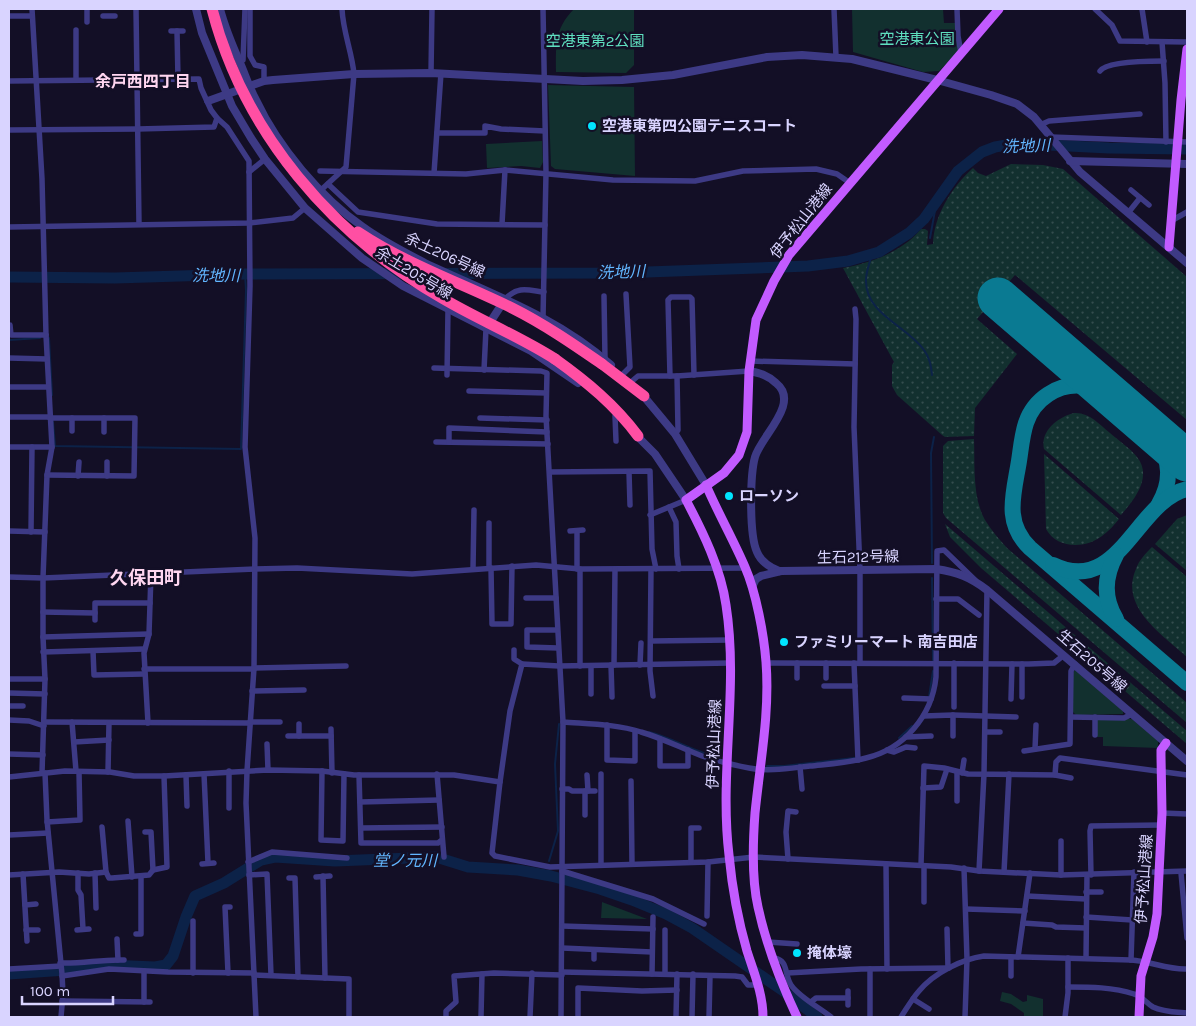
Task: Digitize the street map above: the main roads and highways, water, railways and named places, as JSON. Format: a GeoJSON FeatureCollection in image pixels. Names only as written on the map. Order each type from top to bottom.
{"type":"FeatureCollection","features":[{"type":"Feature","properties":{"kind":"highway"},"geometry":{"type":"LineString","coordinates":[[212,9],[226,54],[255,115],[289,166],[338,219],[366,247],[403,274],[442,299],[531,344],[555,359],[604,397],[624,417],[638,436]]}},
{"type":"Feature","properties":{"kind":"highway"},"geometry":{"type":"LineString","coordinates":[[338,219],[373,242],[413,263],[506,305],[544,325],[603,362],[644,396]]}},
{"type":"Feature","properties":{"kind":"main road","name":"伊予松山港線"},"geometry":{"type":"LineString","coordinates":[[763,1017],[758,984],[747,950],[730,861],[726,812],[730,663],[726,604],[716,568],[697,521],[686,500],[724,473],[739,455],[747,432],[748,371],[756,320],[787,258],[999,9]]}},
{"type":"Feature","properties":{"kind":"main road"},"geometry":{"type":"LineString","coordinates":[[1169,247],[1187,49]]}},
{"type":"Feature","properties":{"kind":"main road"},"geometry":{"type":"LineString","coordinates":[[706,485],[746,568],[752,587],[766,663],[764,740],[755,814],[754,857],[757,906],[774,958],[783,974],[796,1016]]}},
{"type":"Feature","properties":{"kind":"main road","name":"伊予松山港線"},"geometry":{"type":"LineString","coordinates":[[1139,1017],[1141,976],[1154,937],[1157,914],[1162,825],[1161,750],[1166,743]]}},
{"type":"Feature","properties":{"kind":"waterway","name":"洗地川"},"geometry":{"type":"LineString","coordinates":[[9,277],[115,278],[245,274],[620,273],[808,266],[848,261],[879,252],[909,233],[924,219],[958,171],[982,152],[995,147],[1028,144],[1187,149]]}},
{"type":"Feature","properties":{"kind":"waterway"},"geometry":{"type":"LineString","coordinates":[[930,238],[936,205]]}},
{"type":"Feature","properties":{"kind":"waterway"},"geometry":{"type":"LineString","coordinates":[[872,254],[866,280],[872,302],[888,319],[917,341],[929,359],[932,375]]}},
{"type":"Feature","properties":{"kind":"waterway"},"geometry":{"type":"LineString","coordinates":[[53,422],[55,446],[241,449],[245,274]]}},
{"type":"Feature","properties":{"kind":"waterway"},"geometry":{"type":"LineString","coordinates":[[9,340],[40,338]]}},
{"type":"Feature","properties":{"kind":"waterway"},"geometry":{"type":"LineString","coordinates":[[49,338],[52,395]]}},
{"type":"Feature","properties":{"kind":"waterway"},"geometry":{"type":"LineString","coordinates":[[932,563],[931,453],[934,437]]}},
{"type":"Feature","properties":{"kind":"waterway"},"geometry":{"type":"LineString","coordinates":[[932,578],[933,660]]}},
{"type":"Feature","properties":{"kind":"waterway"},"geometry":{"type":"LineString","coordinates":[[929,697],[933,671]]}},
{"type":"Feature","properties":{"kind":"waterway"},"geometry":{"type":"LineString","coordinates":[[549,861],[558,831],[555,764],[559,724]]}},
{"type":"Feature","properties":{"kind":"waterway"},"geometry":{"type":"LineString","coordinates":[[899,738],[912,726]]}},
{"type":"Feature","properties":{"kind":"waterway"},"geometry":{"type":"LineString","coordinates":[[649,732],[718,757]]}},
{"type":"Feature","properties":{"kind":"waterway"},"geometry":{"type":"LineString","coordinates":[[767,766],[784,766],[854,758]]}},
{"type":"Feature","properties":{"kind":"waterway","name":"堂ノ元川"},"geometry":{"type":"LineString","coordinates":[[9,974],[108,965],[155,967],[166,965],[173,956],[195,896],[224,883],[261,860],[275,857],[335,861],[436,857],[468,867],[518,870],[551,876],[600,889],[666,914],[692,928],[782,990],[817,1017]]}},
{"type":"Feature","properties":{"kind":"place","name":"空港東第四公園テニスコート"},"geometry":{"type":"Point","coordinates":[592,126]}},
{"type":"Feature","properties":{"kind":"place","name":"ローソン"},"geometry":{"type":"Point","coordinates":[729,496]}},
{"type":"Feature","properties":{"kind":"place","name":"ファミリーマート 南吉田店"},"geometry":{"type":"Point","coordinates":[784,642]}},
{"type":"Feature","properties":{"kind":"place","name":"掩体壕"},"geometry":{"type":"Point","coordinates":[797,953]}},
{"type":"Feature","properties":{"kind":"district","name":"余戸西四丁目"},"geometry":{"type":"Point","coordinates":[143,81]}},
{"type":"Feature","properties":{"kind":"district","name":"久保田町"},"geometry":{"type":"Point","coordinates":[146,578]}},
{"type":"Feature","properties":{"kind":"park label","name":"空港東公園"},"geometry":{"type":"Point","coordinates":[917,39]}},
{"type":"Feature","properties":{"kind":"park label","name":"空港東第2公園"},"geometry":{"type":"Point","coordinates":[595,41]}}]}
